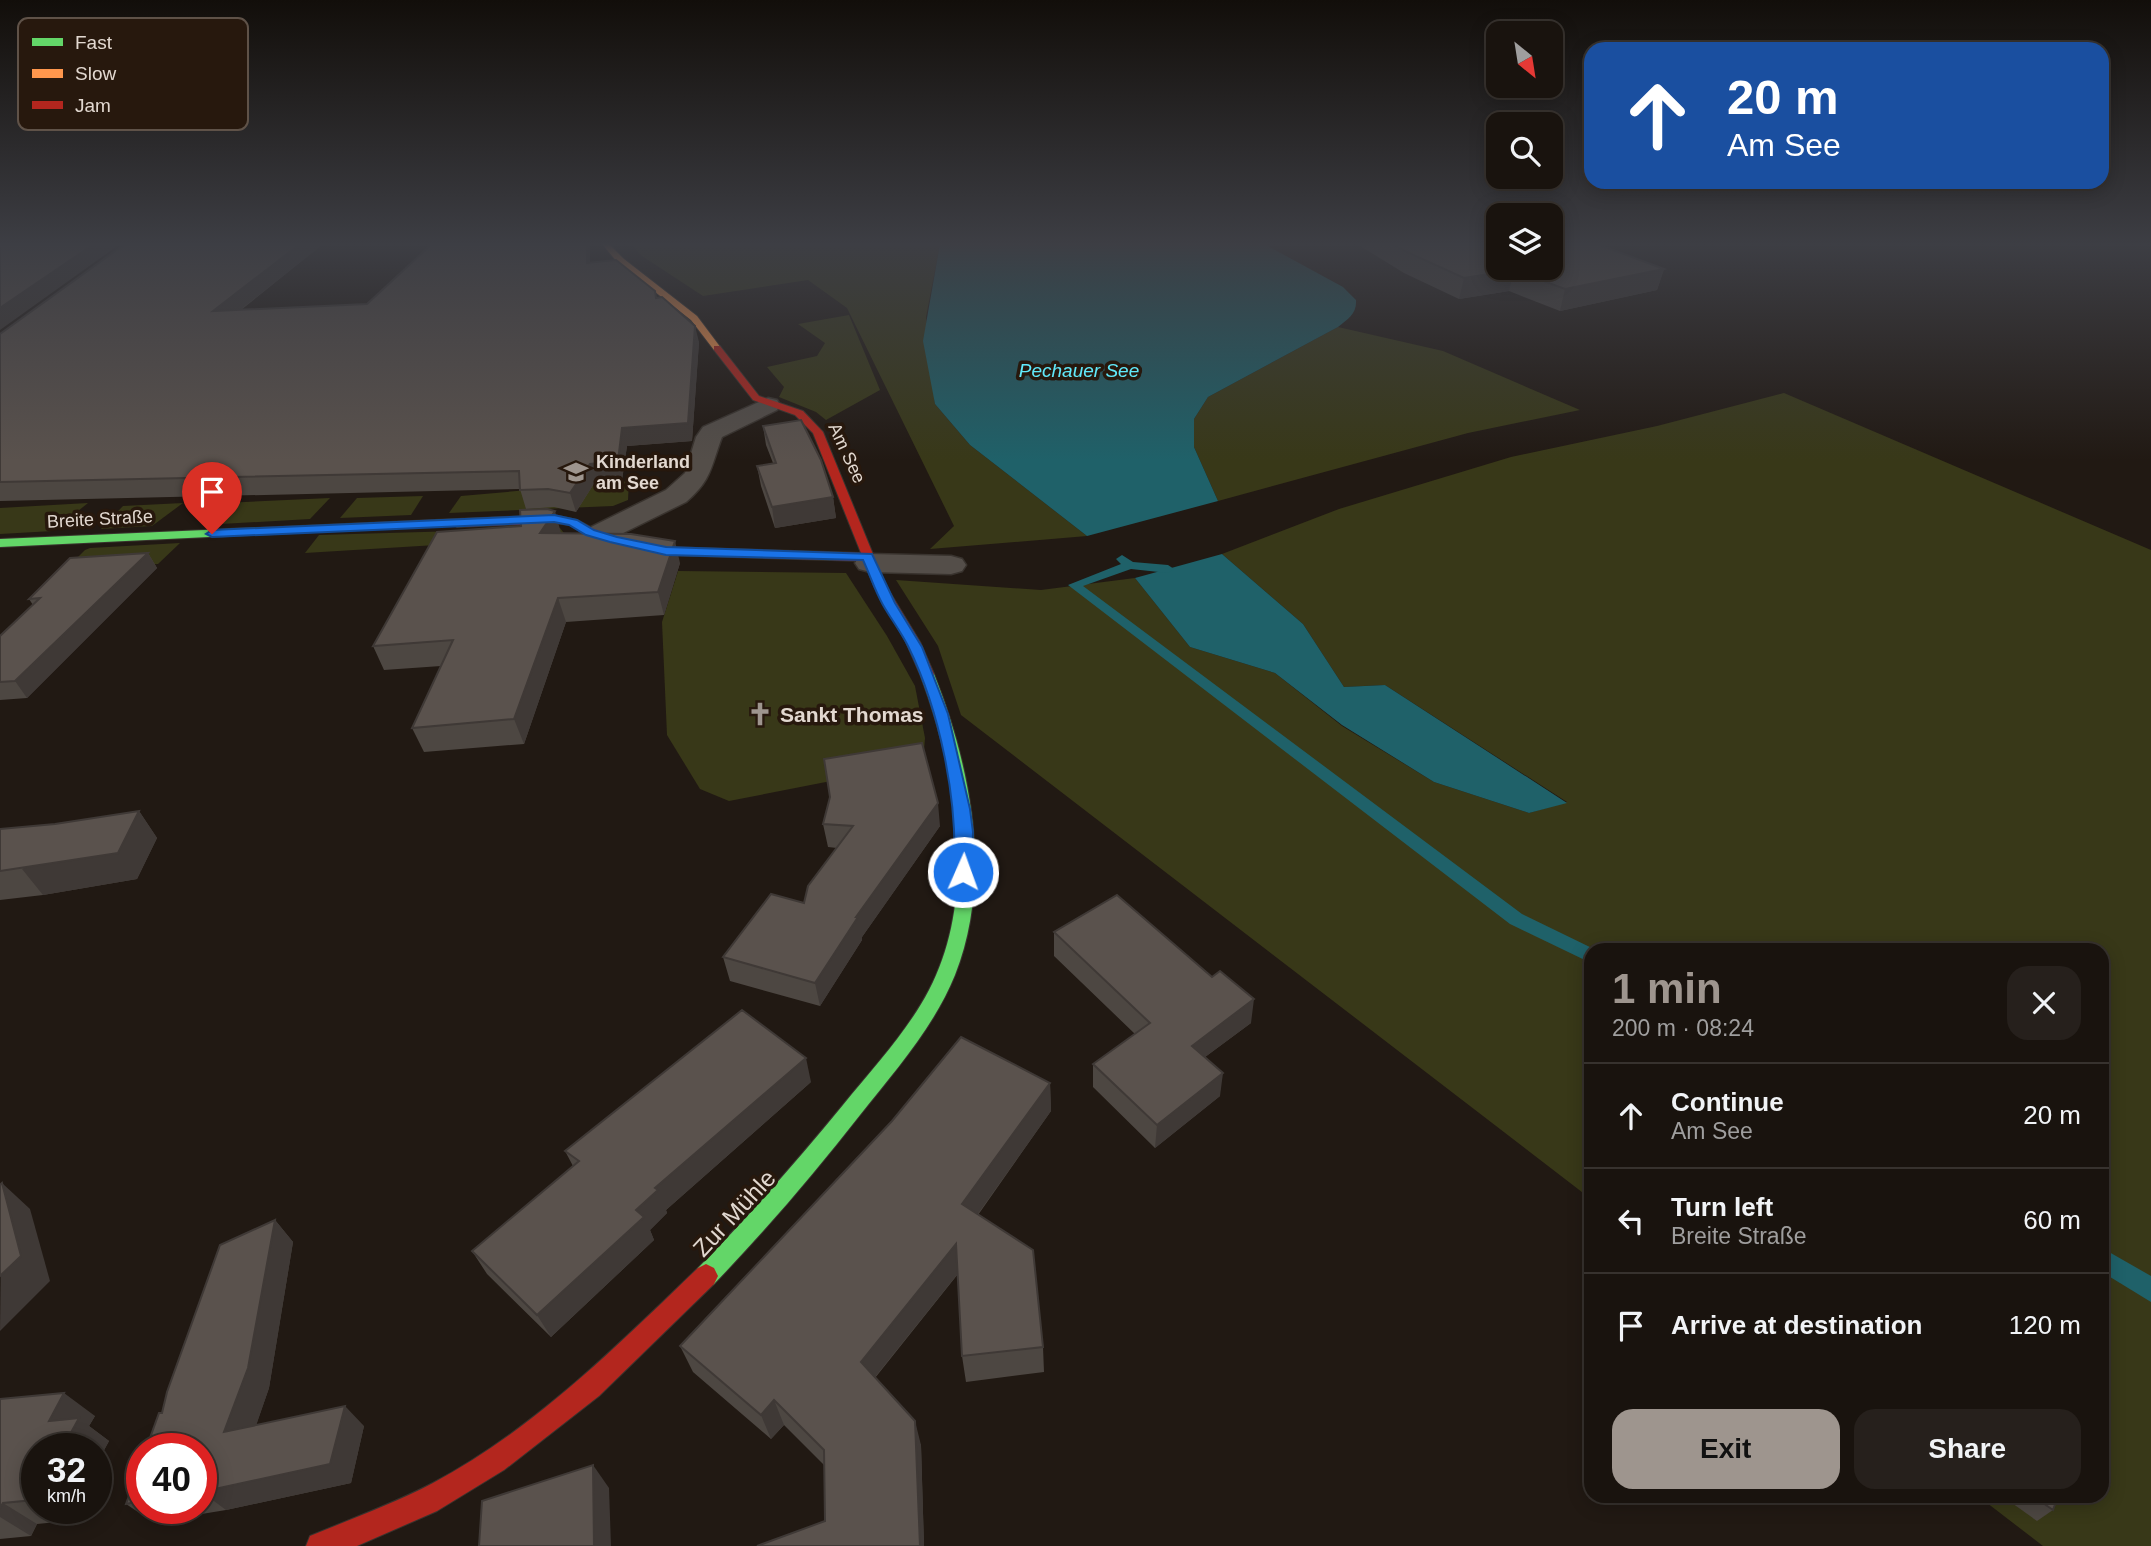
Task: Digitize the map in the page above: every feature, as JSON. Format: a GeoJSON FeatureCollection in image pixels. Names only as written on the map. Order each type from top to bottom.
{"type":"FeatureCollection","features":[{"type":"Feature","properties":{"kind":"street","name":"Am See"},"geometry":{"type":"LineString","coordinates":[[692,316],[753,395],[768,405],[801,413],[813,424],[848,500],[869,560],[924,667],[952,758]]}},
{"type":"Feature","properties":{"kind":"street"},"geometry":{"type":"LineString","coordinates":[[597,535],[658,506],[683,490],[697,477],[712,432],[768,405]]}},
{"type":"Feature","properties":{"kind":"street","name":"Breite Straße"},"geometry":{"type":"LineString","coordinates":[[0,543],[547,519],[573,522],[597,535],[649,548],[690,553],[869,560]]}},
{"type":"Feature","properties":{"kind":"street"},"geometry":{"type":"LineString","coordinates":[[869,560],[951,565]]}},
{"type":"Feature","properties":{"kind":"street","name":"Zur Mühle"},"geometry":{"type":"LineString","coordinates":[[320,1546],[409,1512],[502,1458],[554,1419],[690,1292],[768,1212],[815,1157],[912,1032],[942,983],[954,950],[965,832],[952,758]]}},
{"type":"Feature","properties":{"kind":"shaded area"},"geometry":{"type":"Polygon","coordinates":[[[849,316],[880,390],[826,420],[816,412],[779,397],[784,387],[767,367],[817,356],[825,343],[798,324],[849,316]]]}},
{"type":"Feature","properties":{"kind":"shaded area"},"geometry":{"type":"Polygon","coordinates":[[[851,316],[926,316],[935,404],[970,445],[1087,536],[930,549],[954,526],[851,316]]]}},
{"type":"Feature","properties":{"kind":"shaded area"},"geometry":{"type":"Polygon","coordinates":[[[1338,327],[1443,351],[1580,410],[1468,433],[1218,501],[1194,447],[1194,419],[1208,397],[1338,327]]]}},
{"type":"Feature","properties":{"kind":"shaded area"},"geometry":{"type":"Polygon","coordinates":[[[1784,393],[2151,550],[2151,1546],[2043,1546],[1987,1503],[2109,1503],[2109,943],[1584,943],[1584,1194],[961,715],[938,646],[896,580],[1041,590],[1135,578],[1190,647],[1275,673],[1342,726],[1434,782],[1529,813],[1567,802],[1385,685],[1344,687],[1303,624],[1222,554],[1339,509],[1511,457],[1657,426],[1784,393]]]}},
{"type":"Feature","properties":{"kind":"shaded area"},"geometry":{"type":"Polygon","coordinates":[[[629,481],[628,500],[613,506],[449,513],[461,496],[629,481]]]}},
{"type":"Feature","properties":{"kind":"shaded area"},"geometry":{"type":"Polygon","coordinates":[[[423,496],[411,515],[340,518],[357,498],[423,496]]]}},
{"type":"Feature","properties":{"kind":"shaded area"},"geometry":{"type":"Polygon","coordinates":[[[330,498],[310,519],[203,525],[223,503],[330,498]]]}},
{"type":"Feature","properties":{"kind":"shaded area"},"geometry":{"type":"Polygon","coordinates":[[[88,503],[53,531],[0,534],[0,508],[88,503]]]}},
{"type":"Feature","properties":{"kind":"shaded area"},"geometry":{"type":"Polygon","coordinates":[[[183,503],[152,526],[101,529],[123,506],[183,503]]]}},
{"type":"Feature","properties":{"kind":"shaded area"},"geometry":{"type":"Polygon","coordinates":[[[560,528],[567,537],[305,553],[319,535],[560,528]]]}},
{"type":"Feature","properties":{"kind":"shaded area"},"geometry":{"type":"Polygon","coordinates":[[[180,543],[158,564],[65,570],[90,548],[180,543]]]}},
{"type":"Feature","properties":{"kind":"shaded area"},"geometry":{"type":"Polygon","coordinates":[[[678,571],[846,573],[887,636],[915,686],[925,738],[923,763],[729,801],[700,789],[667,735],[662,622],[678,571]]]}},
{"type":"Feature","properties":{"kind":"water","name":"Pechauer See"},"geometry":{"type":"Polygon","coordinates":[[[927,316],[1351,316],[1338,327],[1208,397],[1194,419],[1194,447],[1218,501],[1087,536],[970,445],[935,404],[923,341],[927,316]]]}},
{"type":"Feature","properties":{"kind":"water"},"geometry":{"type":"Polygon","coordinates":[[[1222,554],[1303,624],[1344,687],[1385,685],[1567,803],[1529,813],[1434,782],[1342,725],[1275,673],[1190,647],[1135,578],[1222,554]]]}},
{"type":"Feature","properties":{"kind":"building"},"geometry":{"type":"Polygon","coordinates":[[[25,316],[684,316],[695,326],[688,423],[622,428],[618,461],[590,464],[570,493],[548,489],[520,490],[519,471],[0,482],[0,334],[25,316]]]}},
{"type":"Feature","properties":{"kind":"building"},"geometry":{"type":"Polygon","coordinates":[[[801,420],[821,460],[833,497],[772,507],[757,466],[776,463],[763,426],[801,420]]]}},
{"type":"Feature","properties":{"kind":"building"},"geometry":{"type":"Polygon","coordinates":[[[520,510],[555,511],[540,533],[631,534],[675,541],[658,592],[558,598],[514,719],[412,728],[453,640],[373,646],[437,532],[521,526],[520,510]]]}},
{"type":"Feature","properties":{"kind":"building"},"geometry":{"type":"Polygon","coordinates":[[[148,553],[15,681],[0,682],[0,636],[40,598],[29,599],[70,558],[148,553]]]}},
{"type":"Feature","properties":{"kind":"building"},"geometry":{"type":"Polygon","coordinates":[[[922,743],[938,803],[856,917],[815,983],[723,957],[771,894],[804,903],[808,886],[853,826],[823,824],[830,797],[824,759],[922,743]]]}},
{"type":"Feature","properties":{"kind":"building"},"geometry":{"type":"Polygon","coordinates":[[[139,811],[118,853],[0,871],[0,829],[55,824],[139,811]]]}},
{"type":"Feature","properties":{"kind":"building"},"geometry":{"type":"Polygon","coordinates":[[[1117,895],[1212,977],[1220,971],[1254,999],[1192,1046],[1223,1073],[1157,1125],[1093,1064],[1150,1023],[1054,932],[1117,895]]]}},
{"type":"Feature","properties":{"kind":"building"},"geometry":{"type":"Polygon","coordinates":[[[742,1010],[806,1058],[655,1188],[658,1190],[636,1210],[644,1217],[537,1315],[472,1251],[579,1161],[565,1151],[742,1010]]]}},
{"type":"Feature","properties":{"kind":"building"},"geometry":{"type":"Polygon","coordinates":[[[961,1037],[1050,1083],[962,1204],[1033,1250],[1043,1347],[962,1356],[956,1244],[861,1362],[915,1421],[920,1546],[757,1546],[825,1521],[824,1450],[774,1400],[761,1415],[680,1346],[892,1121],[961,1037]]]}},
{"type":"Feature","properties":{"kind":"building"},"geometry":{"type":"Polygon","coordinates":[[[2,1183],[21,1256],[0,1276],[0,1185],[2,1183]]]}},
{"type":"Feature","properties":{"kind":"building"},"geometry":{"type":"Polygon","coordinates":[[[275,1220],[248,1368],[224,1432],[345,1406],[330,1464],[217,1489],[217,1433],[152,1433],[159,1413],[162,1413],[167,1392],[220,1245],[275,1220]]]}},
{"type":"Feature","properties":{"kind":"building"},"geometry":{"type":"Polygon","coordinates":[[[64,1393],[49,1421],[79,1418],[71,1433],[21,1433],[21,1501],[3,1503],[0,1508],[0,1399],[64,1393]]]}},
{"type":"Feature","properties":{"kind":"building"},"geometry":{"type":"Polygon","coordinates":[[[593,1465],[594,1546],[479,1546],[482,1501],[593,1465]]]}},
{"type":"Feature","properties":{"kind":"building"},"geometry":{"type":"Polygon","coordinates":[[[2043,1503],[2056,1503],[2053,1510],[2043,1503]]]}},
{"type":"Feature","properties":{"kind":"waterway"},"geometry":{"type":"LineString","coordinates":[[1122,559],[1130,565]]}},
{"type":"Feature","properties":{"kind":"waterway"},"geometry":{"type":"LineString","coordinates":[[1130,565],[1168,569]]}},
{"type":"Feature","properties":{"kind":"waterway"},"geometry":{"type":"LineString","coordinates":[[1130,565],[1074,585],[1516,919],[1584,953]]}},
{"type":"Feature","properties":{"kind":"waterway"},"geometry":{"type":"LineString","coordinates":[[2109,1263],[2151,1290]]}},
{"type":"Feature","properties":{"kind":"traffic: fast"},"geometry":{"type":"LineString","coordinates":[[0,543],[457,523]]}},
{"type":"Feature","properties":{"kind":"traffic: fast"},"geometry":{"type":"LineString","coordinates":[[706,1276],[785,1190],[895,1056],[918,1025],[946,974],[957,940],[963,903],[966,864],[964,824],[951,744],[927,674]]}},
{"type":"Feature","properties":{"kind":"traffic: slow"},"geometry":{"type":"LineString","coordinates":[[692,316],[717,348]]}},
{"type":"Feature","properties":{"kind":"traffic: jam"},"geometry":{"type":"LineString","coordinates":[[717,348],[756,398],[799,413],[818,432],[880,586],[913,642],[927,674]]}},
{"type":"Feature","properties":{"kind":"traffic: jam"},"geometry":{"type":"LineString","coordinates":[[457,523],[554,519],[573,522],[590,532],[631,545],[666,551],[868,557]]}},
{"type":"Feature","properties":{"kind":"traffic: jam"},"geometry":{"type":"LineString","coordinates":[[320,1546],[374,1525],[444,1492],[528,1438],[590,1387],[706,1276]]}},
{"type":"Feature","properties":{"kind":"place","name":"Kinderland am See"},"geometry":{"type":"Point","coordinates":[576,472]}},
{"type":"Feature","properties":{"kind":"place","name":"Sankt Thomas"},"geometry":{"type":"Point","coordinates":[760,714]}},
{"type":"Feature","properties":{"kind":"route"},"geometry":{"type":"LineString","coordinates":[[212,534],[554,519],[573,522],[590,532],[631,545],[666,551],[868,557],[888,603],[915,647],[933,690],[952,758],[962,809],[965,832],[963,872]]}}]}
